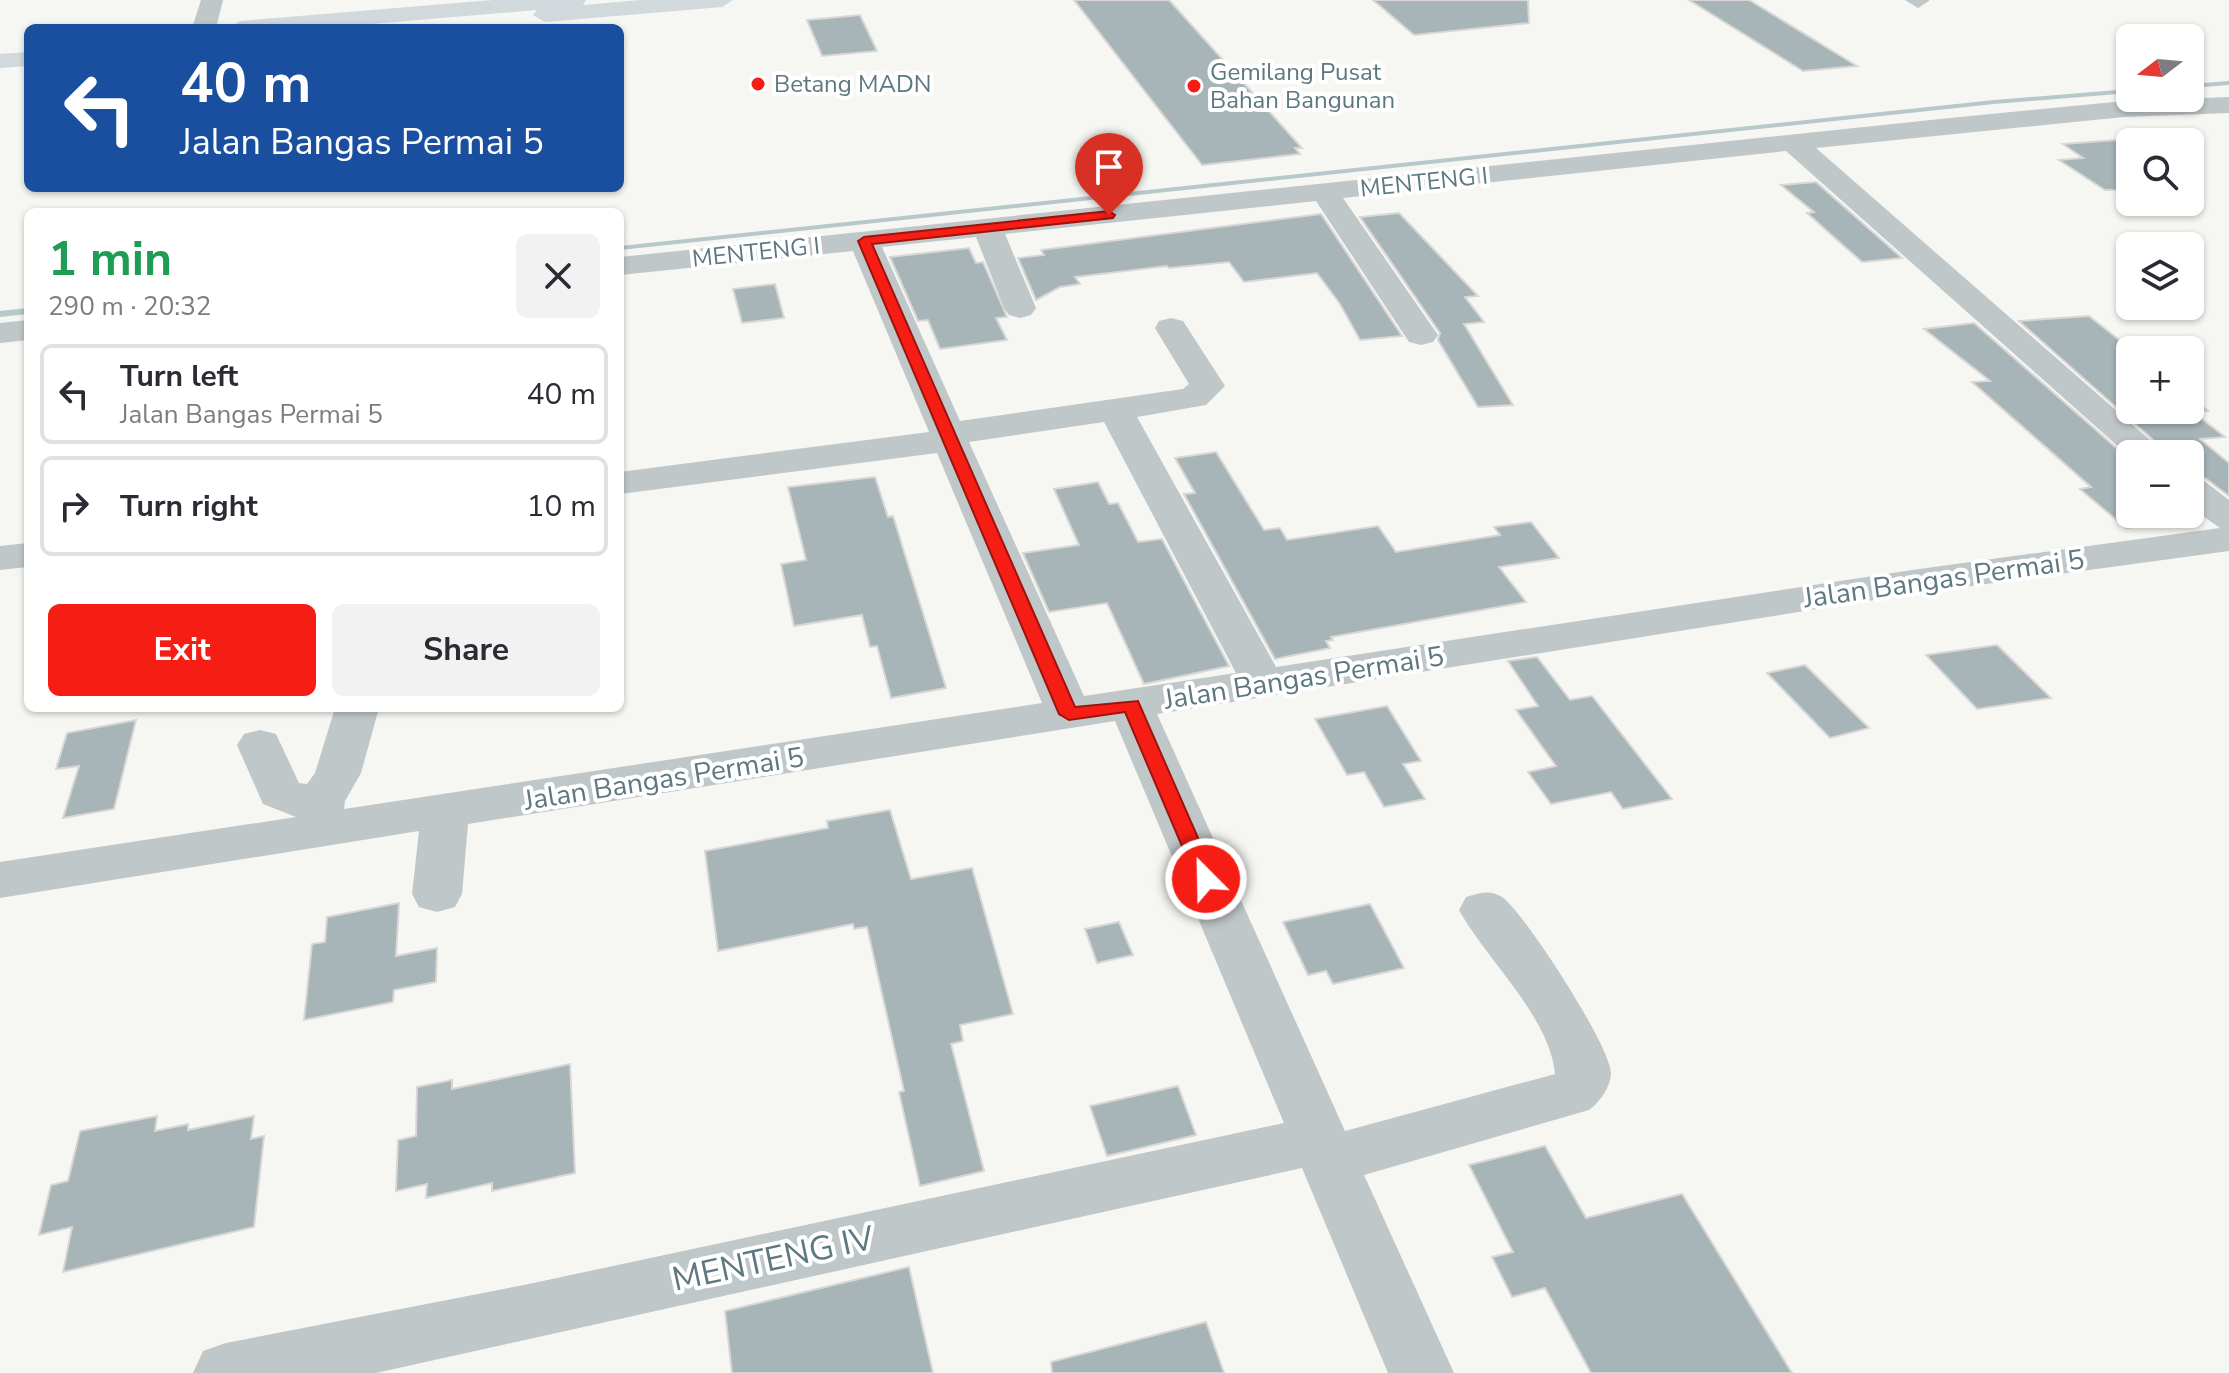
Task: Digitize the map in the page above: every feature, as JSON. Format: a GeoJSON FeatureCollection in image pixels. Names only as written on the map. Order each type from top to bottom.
{"type":"FeatureCollection","features":[{"type":"Feature","properties":{"kind":"highway"},"geometry":{"type":"LineString","coordinates":[[288,24],[575,0]]}},
{"type":"Feature","properties":{"kind":"highway"},"geometry":{"type":"LineString","coordinates":[[439,24],[722,0]]}},
{"type":"Feature","properties":{"kind":"highway"},"geometry":{"type":"LineString","coordinates":[[0,48],[24,45]]}},
{"type":"Feature","properties":{"kind":"highway"},"geometry":{"type":"LineString","coordinates":[[0,61],[24,59]]}},
{"type":"Feature","properties":{"kind":"street"},"geometry":{"type":"LineString","coordinates":[[205,24],[212,0]]}},
{"type":"Feature","properties":{"kind":"street","name":"MENTENG I"},"geometry":{"type":"LineString","coordinates":[[624,266],[1792,142],[2110,111],[2229,105]]}},
{"type":"Feature","properties":{"kind":"street"},"geometry":{"type":"LineString","coordinates":[[1792,142],[2132,440]]}},
{"type":"Feature","properties":{"kind":"street"},"geometry":{"type":"LineString","coordinates":[[1324,192],[1421,335]]}},
{"type":"Feature","properties":{"kind":"street"},"geometry":{"type":"LineString","coordinates":[[987,228],[1020,308]]}},
{"type":"Feature","properties":{"kind":"street"},"geometry":{"type":"LineString","coordinates":[[864,241],[1069,714]]}},
{"type":"Feature","properties":{"kind":"street"},"geometry":{"type":"LineString","coordinates":[[624,482],[1194,398],[1205,393],[1208,386],[1171,328]]}},
{"type":"Feature","properties":{"kind":"street"},"geometry":{"type":"LineString","coordinates":[[0,333],[24,330]]}},
{"type":"Feature","properties":{"kind":"street"},"geometry":{"type":"LineString","coordinates":[[1116,411],[1264,684]]}},
{"type":"Feature","properties":{"kind":"street"},"geometry":{"type":"LineString","coordinates":[[2204,507],[2226,538]]}},
{"type":"Feature","properties":{"kind":"street","name":"Jalan Bangas Permai 5"},"geometry":{"type":"LineString","coordinates":[[0,880],[320,815],[445,813],[1912,582],[2226,538]]}},
{"type":"Feature","properties":{"kind":"street"},"geometry":{"type":"LineString","coordinates":[[0,558],[24,555]]}},
{"type":"Feature","properties":{"kind":"street"},"geometry":{"type":"LineString","coordinates":[[1131,705],[1421,1373]]}},
{"type":"Feature","properties":{"kind":"street"},"geometry":{"type":"LineString","coordinates":[[260,745],[280,793],[320,815],[338,773],[356,712]]}},
{"type":"Feature","properties":{"kind":"street"},"geometry":{"type":"LineString","coordinates":[[437,894],[445,813]]}},
{"type":"Feature","properties":{"kind":"street","name":"MENTENG IV"},"geometry":{"type":"LineString","coordinates":[[226,1373],[1323,1150],[1447,1130],[1565,1096],[1577,1090],[1583,1073],[1573,1036],[1484,910]]}},
{"type":"Feature","properties":{"kind":"building","name":"Gemilang Pusat Bahan Bangunan"},"geometry":{"type":"Polygon","coordinates":[[[1074,0],[1169,0],[1302,148],[1295,148],[1300,154],[1202,165],[1074,0]]]}},
{"type":"Feature","properties":{"kind":"building"},"geometry":{"type":"Polygon","coordinates":[[[1373,0],[1528,0],[1529,23],[1414,35],[1373,0]]]}},
{"type":"Feature","properties":{"kind":"building"},"geometry":{"type":"Polygon","coordinates":[[[1689,0],[1749,0],[1857,66],[1803,71],[1689,0]]]}},
{"type":"Feature","properties":{"kind":"building"},"geometry":{"type":"Polygon","coordinates":[[[860,15],[877,51],[822,56],[807,20],[860,15]]]}},
{"type":"Feature","properties":{"kind":"building"},"geometry":{"type":"Polygon","coordinates":[[[2116,140],[2116,190],[2105,190],[2059,160],[2083,158],[2063,144],[2116,140]]]}},
{"type":"Feature","properties":{"kind":"building"},"geometry":{"type":"Polygon","coordinates":[[[1816,182],[1902,258],[1862,262],[1807,213],[1814,212],[1781,185],[1816,182]]]}},
{"type":"Feature","properties":{"kind":"building"},"geometry":{"type":"Polygon","coordinates":[[[1399,213],[1478,296],[1465,297],[1484,322],[1464,324],[1513,405],[1478,407],[1438,340],[1440,333],[1360,217],[1399,213]]]}},
{"type":"Feature","properties":{"kind":"building"},"geometry":{"type":"Polygon","coordinates":[[[1321,214],[1402,336],[1360,340],[1340,304],[1317,273],[1244,282],[1229,262],[1167,266],[1075,277],[1080,284],[1060,287],[1036,300],[1018,258],[1044,255],[1041,250],[1321,214]]]}},
{"type":"Feature","properties":{"kind":"building"},"geometry":{"type":"Polygon","coordinates":[[[969,248],[976,263],[983,262],[1007,317],[996,318],[1007,340],[940,349],[928,320],[918,321],[890,257],[969,248]]]}},
{"type":"Feature","properties":{"kind":"building"},"geometry":{"type":"Polygon","coordinates":[[[775,284],[784,318],[742,323],[733,289],[775,284]]]}},
{"type":"Feature","properties":{"kind":"building"},"geometry":{"type":"Polygon","coordinates":[[[2089,316],[2116,337],[2116,407],[2019,321],[2089,316]]]}},
{"type":"Feature","properties":{"kind":"building"},"geometry":{"type":"Polygon","coordinates":[[[1974,323],[2116,448],[2116,520],[2080,489],[2091,487],[1972,382],[1990,381],[1924,329],[1974,323]]]}},
{"type":"Feature","properties":{"kind":"building"},"geometry":{"type":"Polygon","coordinates":[[[2204,421],[2225,437],[2201,440],[2153,440],[2135,424],[2204,424],[2204,421]]]}},
{"type":"Feature","properties":{"kind":"building"},"geometry":{"type":"Polygon","coordinates":[[[2204,442],[2229,463],[2229,496],[2205,478],[2204,442]]]}},
{"type":"Feature","properties":{"kind":"building"},"geometry":{"type":"Polygon","coordinates":[[[1216,452],[1264,530],[1280,528],[1287,540],[1378,526],[1396,552],[1500,535],[1494,527],[1531,522],[1559,558],[1499,567],[1526,602],[1331,637],[1333,640],[1326,641],[1330,648],[1275,659],[1184,494],[1195,493],[1175,458],[1216,452]]]}},
{"type":"Feature","properties":{"kind":"building"},"geometry":{"type":"Polygon","coordinates":[[[875,477],[888,517],[893,516],[946,688],[891,698],[877,646],[870,647],[862,615],[794,626],[781,564],[806,560],[788,487],[875,477]]]}},
{"type":"Feature","properties":{"kind":"building"},"geometry":{"type":"Polygon","coordinates":[[[1098,482],[1109,504],[1118,503],[1138,542],[1162,539],[1229,666],[1144,684],[1107,603],[1049,612],[1023,553],[1079,545],[1054,489],[1098,482]]]}},
{"type":"Feature","properties":{"kind":"building"},"geometry":{"type":"Polygon","coordinates":[[[1997,645],[2051,698],[1977,709],[1926,655],[1997,645]]]}},
{"type":"Feature","properties":{"kind":"building"},"geometry":{"type":"Polygon","coordinates":[[[1537,657],[1570,700],[1592,696],[1672,799],[1623,809],[1611,792],[1551,804],[1528,772],[1556,766],[1516,710],[1538,706],[1508,661],[1537,657]]]}},
{"type":"Feature","properties":{"kind":"building"},"geometry":{"type":"Polygon","coordinates":[[[1805,665],[1869,728],[1830,738],[1767,673],[1805,665]]]}},
{"type":"Feature","properties":{"kind":"building"},"geometry":{"type":"Polygon","coordinates":[[[1387,706],[1421,761],[1403,764],[1425,799],[1384,807],[1364,772],[1347,775],[1315,719],[1387,706]]]}},
{"type":"Feature","properties":{"kind":"building"},"geometry":{"type":"Polygon","coordinates":[[[136,720],[114,809],[63,818],[79,766],[56,769],[67,733],[136,720]]]}},
{"type":"Feature","properties":{"kind":"building"},"geometry":{"type":"Polygon","coordinates":[[[890,810],[911,879],[972,868],[1013,1014],[960,1025],[963,1041],[951,1044],[984,1171],[920,1186],[899,1092],[904,1091],[867,927],[854,929],[853,924],[718,951],[705,851],[828,828],[827,821],[890,810]]]}},
{"type":"Feature","properties":{"kind":"building"},"geometry":{"type":"Polygon","coordinates":[[[399,903],[396,956],[437,948],[436,982],[394,990],[393,1002],[304,1020],[312,944],[325,942],[327,917],[399,903]]]}},
{"type":"Feature","properties":{"kind":"building"},"geometry":{"type":"Polygon","coordinates":[[[1370,904],[1404,968],[1333,984],[1326,971],[1308,975],[1283,922],[1370,904]]]}},
{"type":"Feature","properties":{"kind":"building"},"geometry":{"type":"Polygon","coordinates":[[[1119,922],[1133,955],[1097,963],[1085,929],[1119,922]]]}},
{"type":"Feature","properties":{"kind":"building"},"geometry":{"type":"Polygon","coordinates":[[[570,1064],[575,1173],[492,1191],[492,1183],[426,1198],[427,1184],[396,1191],[398,1140],[416,1136],[417,1087],[452,1080],[452,1089],[570,1064]]]}},
{"type":"Feature","properties":{"kind":"building"},"geometry":{"type":"Polygon","coordinates":[[[1178,1086],[1196,1135],[1107,1156],[1090,1106],[1178,1086]]]}},
{"type":"Feature","properties":{"kind":"building"},"geometry":{"type":"Polygon","coordinates":[[[157,1116],[155,1131],[188,1124],[188,1130],[254,1116],[251,1139],[264,1136],[254,1227],[63,1272],[72,1227],[39,1235],[51,1185],[68,1181],[80,1131],[157,1116]]]}},
{"type":"Feature","properties":{"kind":"building"},"geometry":{"type":"Polygon","coordinates":[[[1545,1146],[1586,1218],[1682,1194],[1792,1373],[1591,1373],[1545,1288],[1512,1297],[1492,1257],[1513,1252],[1469,1165],[1545,1146]]]}},
{"type":"Feature","properties":{"kind":"building"},"geometry":{"type":"Polygon","coordinates":[[[909,1267],[933,1373],[732,1373],[725,1311],[909,1267]]]}},
{"type":"Feature","properties":{"kind":"building"},"geometry":{"type":"Polygon","coordinates":[[[1206,1322],[1224,1373],[1052,1373],[1051,1362],[1206,1322]]]}},
{"type":"Feature","properties":{"kind":"waterway"},"geometry":{"type":"LineString","coordinates":[[2204,85],[2229,83]]}},
{"type":"Feature","properties":{"kind":"waterway"},"geometry":{"type":"LineString","coordinates":[[624,248],[1994,102],[2116,92]]}},
{"type":"Feature","properties":{"kind":"waterway"},"geometry":{"type":"LineString","coordinates":[[0,314],[24,311]]}},
{"type":"Feature","properties":{"kind":"place","name":"Betang MADN"},"geometry":{"type":"Point","coordinates":[758,84]}},
{"type":"Feature","properties":{"kind":"place","name":"Gemilang Pusat Bahan Bangunan"},"geometry":{"type":"Point","coordinates":[1194,86]}},
{"type":"Feature","properties":{"kind":"route"},"geometry":{"type":"LineString","coordinates":[[1109,215],[864,241],[1069,714],[1131,705],[1206,879]]}}]}
